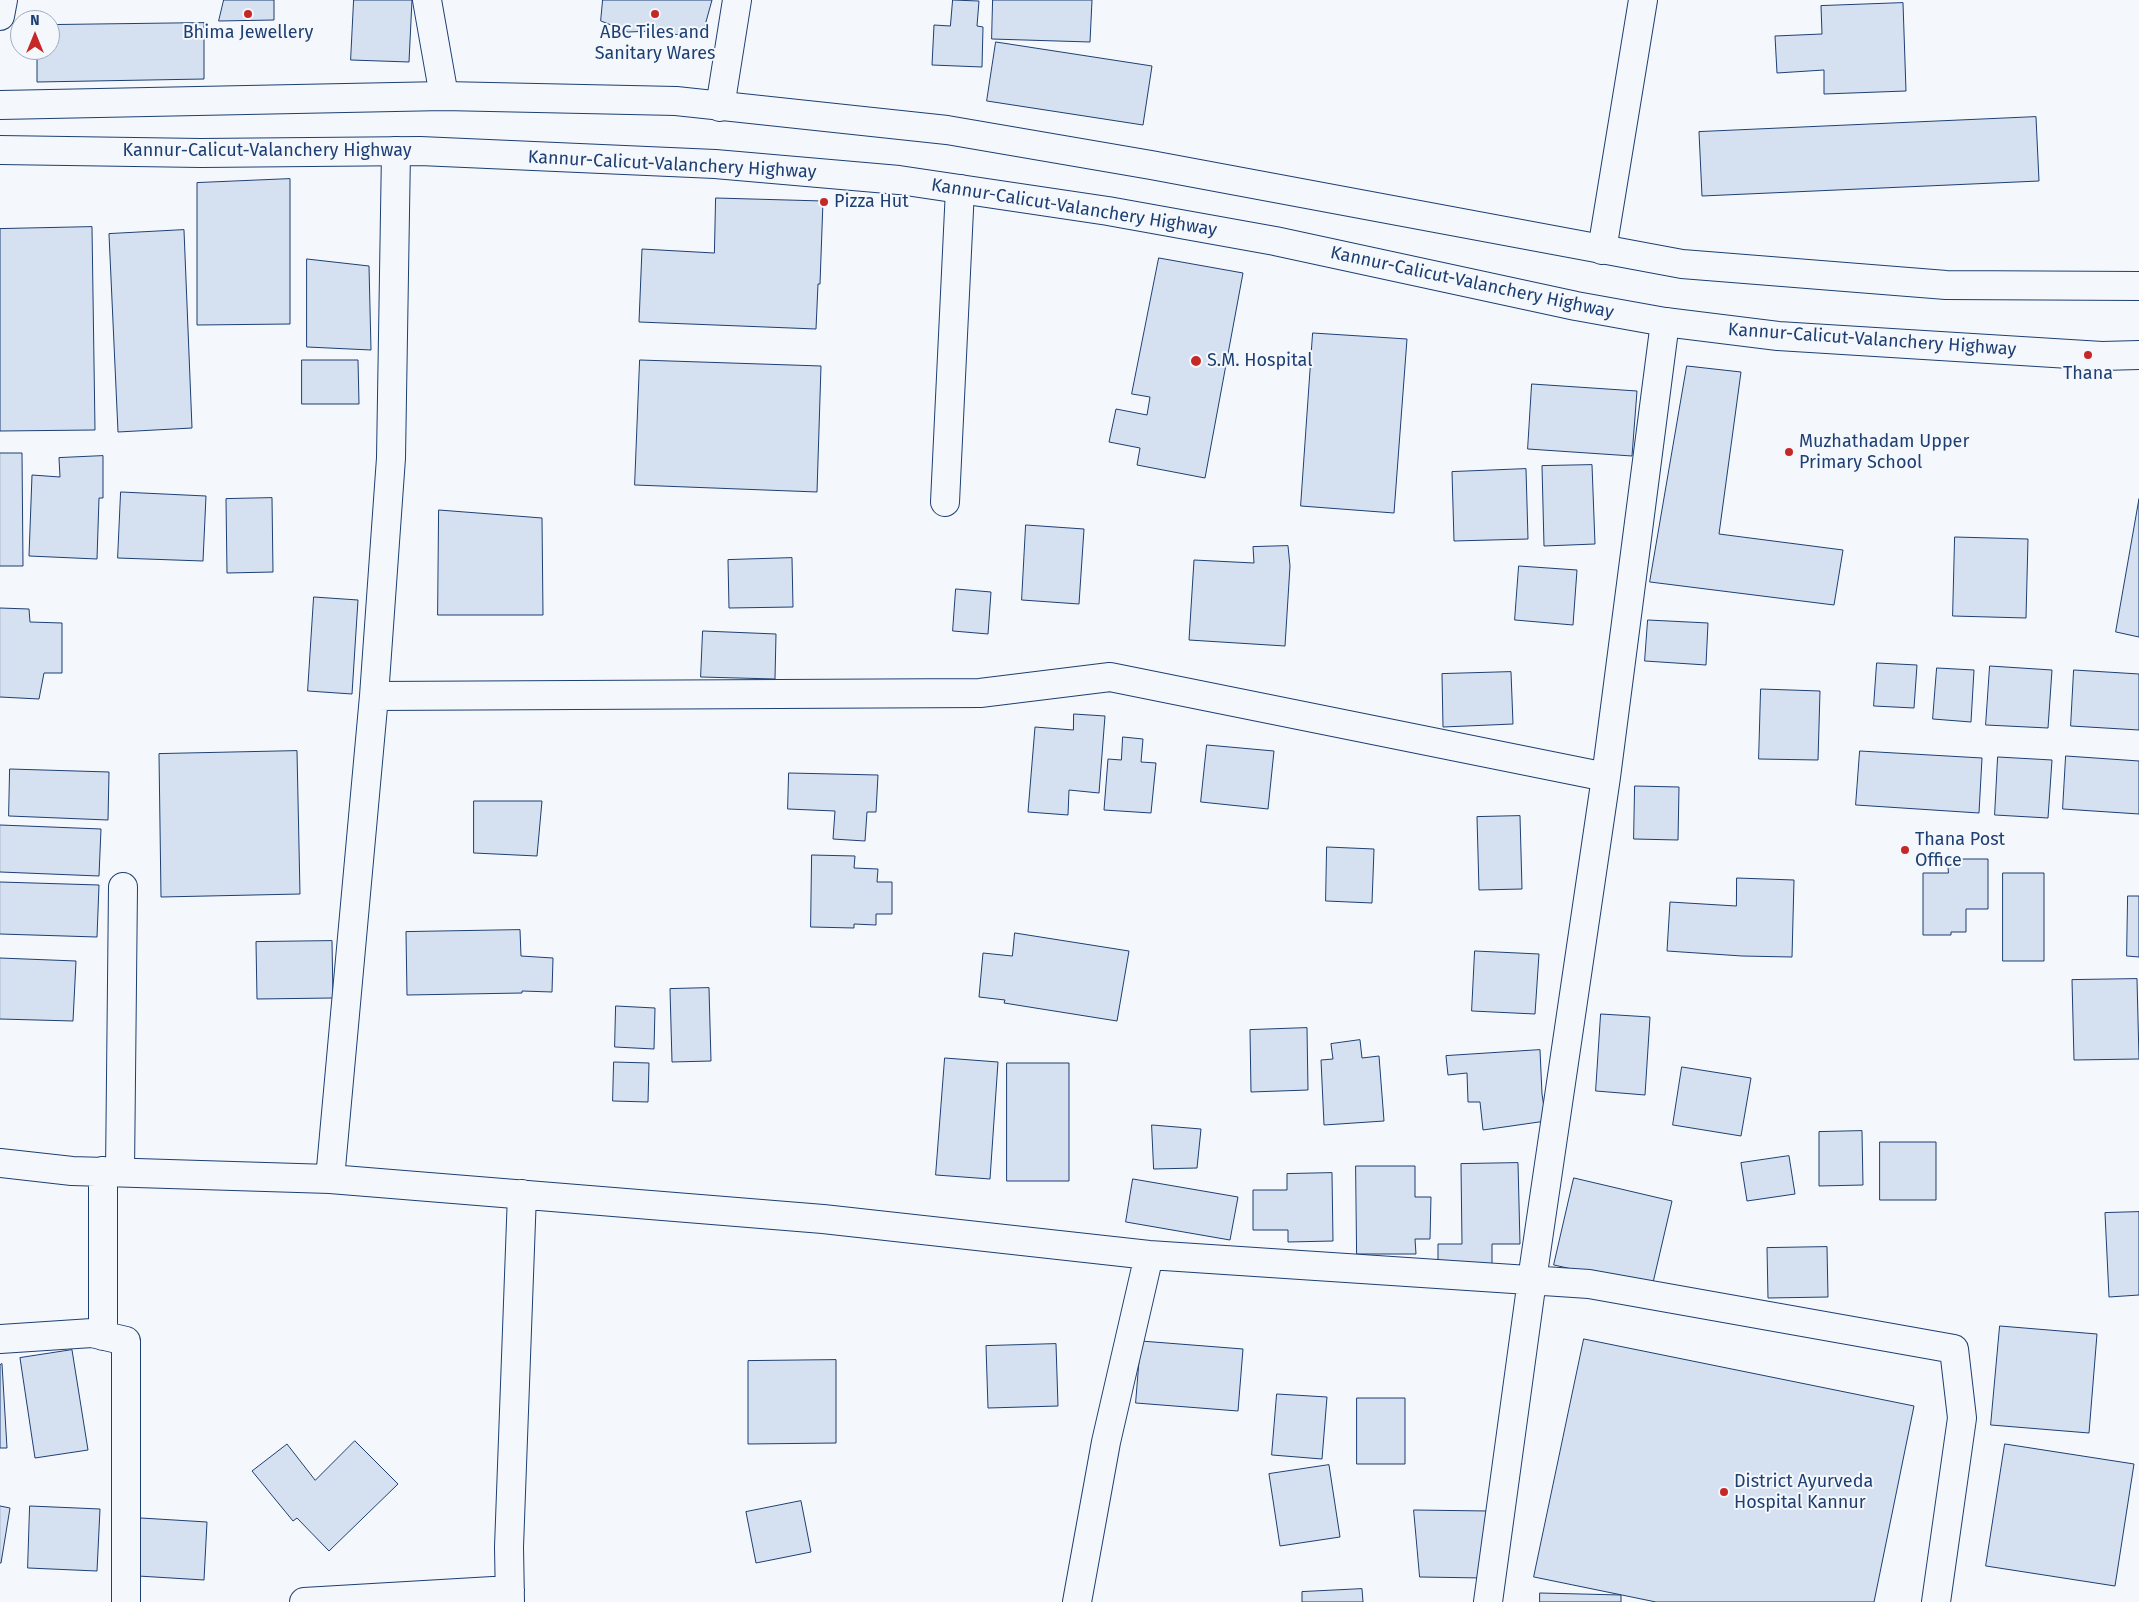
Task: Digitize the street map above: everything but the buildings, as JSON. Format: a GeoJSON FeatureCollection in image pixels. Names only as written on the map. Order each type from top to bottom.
{"type":"FeatureCollection","features":[{"type":"Feature","properties":{"kind":"main road"},"geometry":{"type":"LineString","coordinates":[[0,16],[3,0]]}},
{"type":"Feature","properties":{"kind":"main road"},"geometry":{"type":"LineString","coordinates":[[428,0],[444,96]]}},
{"type":"Feature","properties":{"kind":"main road"},"geometry":{"type":"LineString","coordinates":[[720,107],[737,0]]}},
{"type":"Feature","properties":{"kind":"main road"},"geometry":{"type":"LineString","coordinates":[[1602,250],[1643,0]]}},
{"type":"Feature","properties":{"kind":"main road"},"geometry":{"type":"LineString","coordinates":[[0,105],[444,96],[676,101],[947,130],[1151,165],[1682,264],[1946,286],[2139,286]]}},
{"type":"Feature","properties":{"kind":"main road","name":"Kannur-Calicut-Valanchery Highway"},"geometry":{"type":"LineString","coordinates":[[0,150],[201,153],[396,151],[715,164],[899,180],[1108,211],[1275,240],[1576,306],[1665,322],[1778,336],[2102,356],[2139,355]]}},
{"type":"Feature","properties":{"kind":"main road"},"geometry":{"type":"LineString","coordinates":[[330,1179],[374,696],[391,458],[396,151]]}},
{"type":"Feature","properties":{"kind":"main road"},"geometry":{"type":"LineString","coordinates":[[945,502],[960,189]]}},
{"type":"Feature","properties":{"kind":"main road"},"geometry":{"type":"LineString","coordinates":[[1488,1602],[1532,1280],[1606,777],[1665,322]]}},
{"type":"Feature","properties":{"kind":"main road"},"geometry":{"type":"LineString","coordinates":[[374,696],[980,693],[1110,677],[1606,777]]}},
{"type":"Feature","properties":{"kind":"main road"},"geometry":{"type":"LineString","coordinates":[[103,1336],[112,1172],[123,887]]}},
{"type":"Feature","properties":{"kind":"main road"},"geometry":{"type":"LineString","coordinates":[[0,1163],[72,1171],[330,1179],[823,1219],[1149,1255],[1589,1284],[1954,1349],[1962,1418],[1936,1602]]}},
{"type":"Feature","properties":{"kind":"main road"},"geometry":{"type":"LineString","coordinates":[[304,1602],[510,1596],[509,1547],[522,1194]]}},
{"type":"Feature","properties":{"kind":"main road"},"geometry":{"type":"LineString","coordinates":[[1077,1602],[1106,1442],[1149,1255]]}},
{"type":"Feature","properties":{"kind":"main road"},"geometry":{"type":"LineString","coordinates":[[0,1339],[92,1334],[126,1341],[126,1602]]}},
{"type":"Feature","properties":{"kind":"place","name":"Bhima Jewellery"},"geometry":{"type":"Point","coordinates":[248,14]}},
{"type":"Feature","properties":{"kind":"place","name":"ABC Tiles and Sanitary Wares"},"geometry":{"type":"Point","coordinates":[655,14]}},
{"type":"Feature","properties":{"kind":"place","name":"Pizza Hut"},"geometry":{"type":"Point","coordinates":[824,202]}},
{"type":"Feature","properties":{"kind":"place","name":"Thana"},"geometry":{"type":"Point","coordinates":[2088,355]}},
{"type":"Feature","properties":{"kind":"place","name":"S.M. Hospital"},"geometry":{"type":"Point","coordinates":[1196,361]}},
{"type":"Feature","properties":{"kind":"place","name":"Muzhathadam Upper Primary School"},"geometry":{"type":"Point","coordinates":[1789,452]}},
{"type":"Feature","properties":{"kind":"place","name":"Thana Post Office"},"geometry":{"type":"Point","coordinates":[1905,850]}},
{"type":"Feature","properties":{"kind":"place","name":"District Ayurveda Hospital Kannur"},"geometry":{"type":"Point","coordinates":[1724,1492]}}]}
